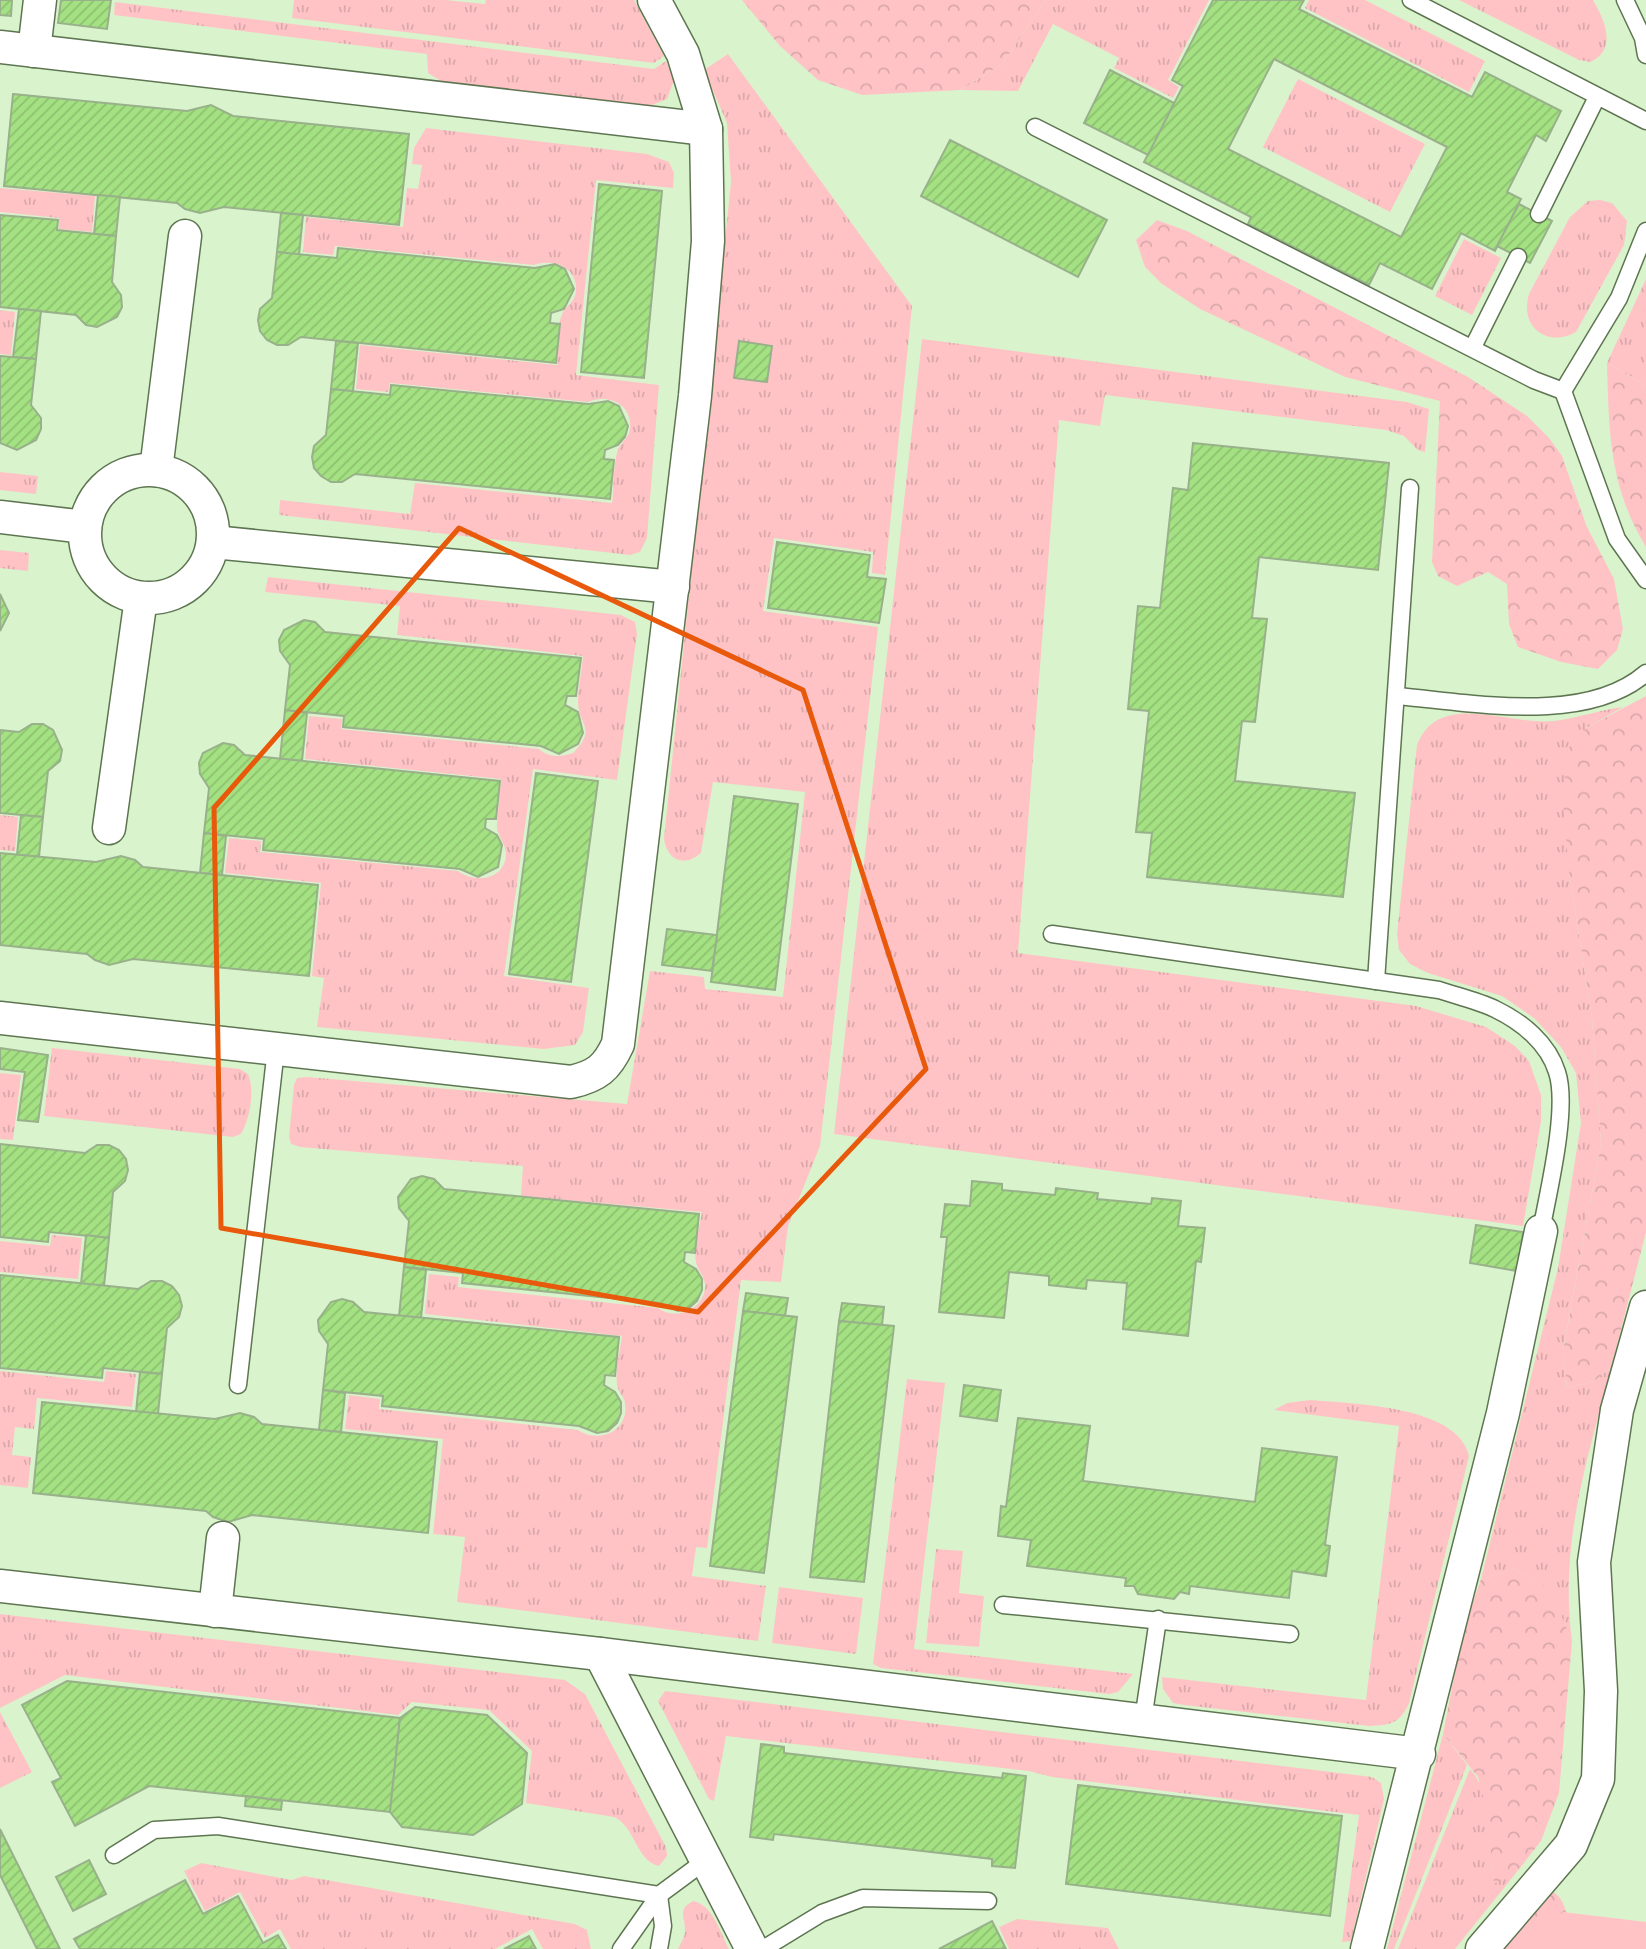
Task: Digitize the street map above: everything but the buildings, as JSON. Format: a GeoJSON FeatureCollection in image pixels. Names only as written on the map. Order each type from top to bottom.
{"type":"FeatureCollection","features":[{"type":"Feature","properties":{"kind":"street"},"geometry":{"type":"LineString","coordinates":[[34,51],[40,0]]}},
{"type":"Feature","properties":{"kind":"street"},"geometry":{"type":"LineString","coordinates":[[0,1017],[571,1082],[592,1077],[609,1065],[618,1044],[673,587],[695,396],[708,241],[706,129],[683,54],[654,0]]}},
{"type":"Feature","properties":{"kind":"street"},"geometry":{"type":"LineString","coordinates":[[0,47],[706,129]]}},
{"type":"Feature","properties":{"kind":"street"},"geometry":{"type":"LineString","coordinates":[[156,470],[185,236]]}},
{"type":"Feature","properties":{"kind":"street"},"geometry":{"type":"LineString","coordinates":[[156,470],[183,479],[197,491],[207,506],[213,541],[209,559],[186,588],[169,596],[141,598],[115,590],[101,578],[85,545],[85,527],[89,509],[99,493],[113,481],[129,473],[156,470]]}},
{"type":"Feature","properties":{"kind":"street"},"geometry":{"type":"LineString","coordinates":[[0,517],[85,527]]}},
{"type":"Feature","properties":{"kind":"street"},"geometry":{"type":"LineString","coordinates":[[213,541],[673,587]]}},
{"type":"Feature","properties":{"kind":"street"},"geometry":{"type":"LineString","coordinates":[[109,828],[141,598]]}},
{"type":"Feature","properties":{"kind":"street"},"geometry":{"type":"LineString","coordinates":[[1367,1949],[1419,1754],[1503,1413],[1541,1231]]}},
{"type":"Feature","properties":{"kind":"street"},"geometry":{"type":"LineString","coordinates":[[1482,1949],[1571,1845],[1598,1779],[1601,1691],[1594,1562],[1617,1410],[1646,1307]]}},
{"type":"Feature","properties":{"kind":"street"},"geometry":{"type":"LineString","coordinates":[[215,1611],[223,1538]]}},
{"type":"Feature","properties":{"kind":"street"},"geometry":{"type":"LineString","coordinates":[[0,1587],[600,1654],[1419,1754]]}},
{"type":"Feature","properties":{"kind":"street"},"geometry":{"type":"LineString","coordinates":[[600,1654],[752,1949]]}},
{"type":"Feature","properties":{"kind":"lane"},"geometry":{"type":"LineString","coordinates":[[1411,0],[1646,121]]}},
{"type":"Feature","properties":{"kind":"lane"},"geometry":{"type":"LineString","coordinates":[[1625,0],[1643,38],[1646,55]]}},
{"type":"Feature","properties":{"kind":"lane"},"geometry":{"type":"LineString","coordinates":[[1539,214],[1597,97]]}},
{"type":"Feature","properties":{"kind":"lane"},"geometry":{"type":"LineString","coordinates":[[1035,127],[1534,380],[1563,391],[1617,539],[1646,580]]}},
{"type":"Feature","properties":{"kind":"lane"},"geometry":{"type":"LineString","coordinates":[[1563,391],[1619,298],[1646,231]]}},
{"type":"Feature","properties":{"kind":"lane"},"geometry":{"type":"LineString","coordinates":[[1473,347],[1518,257]]}},
{"type":"Feature","properties":{"kind":"lane"},"geometry":{"type":"LineString","coordinates":[[1376,981],[1410,488]]}},
{"type":"Feature","properties":{"kind":"lane"},"geometry":{"type":"LineString","coordinates":[[1396,696],[1547,706],[1598,700],[1646,673]]}},
{"type":"Feature","properties":{"kind":"lane"},"geometry":{"type":"LineString","coordinates":[[1052,934],[1439,990],[1494,1009],[1523,1026],[1543,1045],[1558,1074],[1560,1126],[1541,1231]]}},
{"type":"Feature","properties":{"kind":"lane"},"geometry":{"type":"LineString","coordinates":[[238,1385],[276,1049]]}},
{"type":"Feature","properties":{"kind":"lane"},"geometry":{"type":"LineString","coordinates":[[1003,1605],[1290,1634]]}},
{"type":"Feature","properties":{"kind":"lane"},"geometry":{"type":"LineString","coordinates":[[1143,1720],[1158,1619]]}},
{"type":"Feature","properties":{"kind":"lane"},"geometry":{"type":"LineString","coordinates":[[114,1855],[154,1830],[218,1826],[659,1895]]}},
{"type":"Feature","properties":{"kind":"lane"},"geometry":{"type":"LineString","coordinates":[[621,1949],[659,1895],[705,1861]]}},
{"type":"Feature","properties":{"kind":"lane"},"geometry":{"type":"LineString","coordinates":[[659,1895],[663,1926],[659,1949]]}},
{"type":"Feature","properties":{"kind":"lane"},"geometry":{"type":"LineString","coordinates":[[763,1949],[822,1913],[863,1898],[988,1901]]}},
{"type":"Feature","properties":{"kind":"highlighted area"},"geometry":{"type":"Polygon","coordinates":[[[459,528],[803,690],[926,1069],[698,1312],[221,1228],[214,808],[459,528]]]}},
{"type":"Feature","properties":{"kind":"green space"},"geometry":{"type":"Polygon","coordinates":[[[294,0],[446,0],[485,4],[486,0],[634,0],[664,56],[654,63],[292,18],[294,0]]]}},
{"type":"Feature","properties":{"kind":"green space"},"geometry":{"type":"Polygon","coordinates":[[[742,0],[1046,0],[1002,64],[960,90],[862,95],[818,80],[780,46],[742,0]]]}},
{"type":"Feature","properties":{"kind":"green space"},"geometry":{"type":"Polygon","coordinates":[[[1046,0],[1209,0],[1168,80],[1179,87],[1173,98],[1114,68],[1119,58],[1053,24],[1018,91],[960,90],[1002,64],[1046,0]]]}},
{"type":"Feature","properties":{"kind":"green space"},"geometry":{"type":"Polygon","coordinates":[[[1309,0],[1365,0],[1485,61],[1469,92],[1305,8],[1309,0]]]}},
{"type":"Feature","properties":{"kind":"green space"},"geometry":{"type":"Polygon","coordinates":[[[1459,0],[1593,0],[1604,24],[1604,49],[1591,62],[1579,60],[1459,0]]]}},
{"type":"Feature","properties":{"kind":"green space"},"geometry":{"type":"Polygon","coordinates":[[[115,2],[654,69],[666,61],[674,80],[667,99],[647,107],[441,81],[428,73],[427,54],[114,15],[115,2]]]}},
{"type":"Feature","properties":{"kind":"green space"},"geometry":{"type":"Polygon","coordinates":[[[728,54],[912,306],[885,575],[872,573],[873,552],[774,538],[763,611],[878,627],[820,1146],[788,1226],[781,1282],[741,1280],[707,1548],[696,1547],[692,1576],[766,1586],[758,1641],[457,1602],[465,1537],[433,1534],[443,1439],[345,1429],[349,1395],[380,1399],[379,1409],[578,1430],[594,1436],[610,1433],[622,1422],[625,1414],[625,1401],[617,1387],[622,1336],[425,1314],[429,1274],[459,1277],[458,1287],[658,1308],[665,1312],[680,1313],[699,1302],[705,1288],[695,1256],[702,1212],[521,1196],[523,1166],[300,1147],[291,1144],[289,1137],[294,1085],[297,1078],[307,1077],[627,1104],[650,971],[704,977],[705,989],[783,997],[805,792],[713,782],[701,853],[695,858],[677,860],[669,852],[664,839],[731,182],[727,123],[704,70],[728,54]]]}},
{"type":"Feature","properties":{"kind":"green space"},"geometry":{"type":"Polygon","coordinates":[[[1298,79],[1425,144],[1390,212],[1263,147],[1298,79]]]}},
{"type":"Feature","properties":{"kind":"green space"},"geometry":{"type":"Polygon","coordinates":[[[426,128],[647,154],[669,162],[674,173],[673,188],[596,180],[576,375],[659,385],[647,538],[640,552],[630,555],[279,515],[280,500],[410,514],[415,483],[612,503],[617,453],[630,429],[628,413],[618,403],[603,399],[588,402],[390,383],[388,392],[356,389],[360,345],[557,365],[560,320],[576,291],[573,276],[563,266],[335,246],[333,255],[303,252],[306,217],[403,227],[407,188],[418,189],[422,165],[412,164],[414,148],[426,128]]]}},
{"type":"Feature","properties":{"kind":"green space"},"geometry":{"type":"Polygon","coordinates":[[[0,188],[95,196],[92,232],[59,229],[59,218],[0,212],[0,188]]]}},
{"type":"Feature","properties":{"kind":"green space"},"geometry":{"type":"Polygon","coordinates":[[[1588,201],[1612,203],[1627,221],[1624,245],[1576,332],[1565,336],[1546,336],[1532,325],[1528,316],[1529,294],[1570,217],[1588,201]]]}},
{"type":"Feature","properties":{"kind":"green space"},"geometry":{"type":"Polygon","coordinates":[[[1157,220],[1187,231],[1468,377],[1527,416],[1562,456],[1587,527],[1614,579],[1623,629],[1617,650],[1598,669],[1561,662],[1518,647],[1509,624],[1507,584],[1488,572],[1457,586],[1438,576],[1432,562],[1440,401],[1345,377],[1200,309],[1162,284],[1145,267],[1136,240],[1157,220]]]}},
{"type":"Feature","properties":{"kind":"green space"},"geometry":{"type":"Polygon","coordinates":[[[1464,239],[1501,258],[1472,315],[1435,296],[1464,239]]]}},
{"type":"Feature","properties":{"kind":"green space"},"geometry":{"type":"Polygon","coordinates":[[[1646,279],[1646,393],[1640,382],[1607,363],[1646,279]]]}},
{"type":"Feature","properties":{"kind":"green space"},"geometry":{"type":"Polygon","coordinates":[[[0,310],[15,312],[11,355],[0,354],[0,310]]]}},
{"type":"Feature","properties":{"kind":"green space"},"geometry":{"type":"Polygon","coordinates":[[[922,339],[1407,402],[1429,409],[1425,452],[1418,450],[1404,436],[1386,430],[1105,395],[1100,426],[1059,420],[1018,953],[1416,1006],[1486,1027],[1515,1046],[1529,1061],[1541,1095],[1541,1121],[1523,1226],[834,1134],[922,339]]]}},
{"type":"Feature","properties":{"kind":"green space"},"geometry":{"type":"Polygon","coordinates":[[[1607,363],[1640,382],[1646,393],[1646,547],[1625,502],[1613,458],[1607,363]]]}},
{"type":"Feature","properties":{"kind":"green space"},"geometry":{"type":"Polygon","coordinates":[[[0,472],[38,476],[36,494],[0,490],[0,472]]]}},
{"type":"Feature","properties":{"kind":"green space"},"geometry":{"type":"Polygon","coordinates":[[[0,550],[29,553],[28,571],[0,568],[0,550]]]}},
{"type":"Feature","properties":{"kind":"green space"},"geometry":{"type":"Polygon","coordinates":[[[268,577],[621,615],[635,622],[637,634],[617,780],[533,769],[504,976],[589,988],[583,1032],[575,1045],[544,1049],[317,1027],[324,978],[312,976],[321,883],[225,873],[229,838],[261,841],[260,852],[458,871],[479,878],[494,875],[504,864],[506,856],[497,828],[501,779],[305,759],[309,716],[342,719],[341,729],[539,749],[555,756],[573,753],[586,732],[578,702],[583,656],[397,635],[400,606],[265,592],[268,577]]]}},
{"type":"Feature","properties":{"kind":"green space"},"geometry":{"type":"Polygon","coordinates":[[[1646,696],[1646,1232],[1611,1368],[1594,1381],[1567,1388],[1563,1351],[1601,1144],[1592,1018],[1569,872],[1563,803],[1567,750],[1586,728],[1646,696]]]}},
{"type":"Feature","properties":{"kind":"green space"},"geometry":{"type":"Polygon","coordinates":[[[1623,707],[1586,728],[1569,872],[1592,1018],[1601,1144],[1563,1350],[1567,1388],[1594,1381],[1611,1368],[1585,1470],[1572,1537],[1569,1605],[1572,1641],[1549,1589],[1514,1569],[1481,1579],[1558,1268],[1581,1123],[1576,1073],[1561,1047],[1534,1018],[1502,996],[1428,973],[1410,964],[1399,950],[1397,934],[1417,745],[1427,728],[1441,718],[1458,714],[1554,721],[1623,707]]]}},
{"type":"Feature","properties":{"kind":"green space"},"geometry":{"type":"Polygon","coordinates":[[[0,815],[18,817],[15,851],[0,850],[0,815]]]}},
{"type":"Feature","properties":{"kind":"green space"},"geometry":{"type":"Polygon","coordinates":[[[52,1048],[240,1069],[248,1074],[251,1088],[249,1112],[244,1128],[241,1134],[233,1137],[44,1116],[52,1048]]]}},
{"type":"Feature","properties":{"kind":"green space"},"geometry":{"type":"Polygon","coordinates":[[[0,1073],[21,1075],[13,1140],[0,1139],[0,1073]]]}},
{"type":"Feature","properties":{"kind":"green space"},"geometry":{"type":"Polygon","coordinates":[[[52,1235],[82,1238],[78,1279],[0,1272],[0,1241],[50,1246],[52,1235]]]}},
{"type":"Feature","properties":{"kind":"green space"},"geometry":{"type":"Polygon","coordinates":[[[0,1371],[104,1382],[106,1371],[136,1374],[132,1407],[37,1398],[34,1429],[15,1427],[12,1455],[31,1457],[28,1488],[0,1485],[0,1371]]]}},
{"type":"Feature","properties":{"kind":"green space"},"geometry":{"type":"Polygon","coordinates":[[[907,1379],[945,1383],[914,1649],[1133,1674],[1118,1692],[1109,1694],[881,1668],[873,1664],[907,1379]]]}},
{"type":"Feature","properties":{"kind":"green space"},"geometry":{"type":"Polygon","coordinates":[[[1310,1400],[1376,1406],[1425,1417],[1445,1426],[1461,1439],[1469,1456],[1409,1703],[1402,1715],[1389,1724],[1369,1726],[1184,1705],[1173,1703],[1163,1689],[1162,1677],[1366,1700],[1399,1426],[1274,1410],[1287,1403],[1310,1400]]]}},
{"type":"Feature","properties":{"kind":"green space"},"geometry":{"type":"Polygon","coordinates":[[[936,1549],[963,1551],[959,1593],[984,1596],[979,1647],[926,1643],[936,1549]]]}},
{"type":"Feature","properties":{"kind":"green space"},"geometry":{"type":"Polygon","coordinates":[[[1514,1569],[1550,1589],[1572,1641],[1559,1793],[1541,1841],[1520,1868],[1494,1884],[1487,1812],[1478,1777],[1443,1734],[1463,1631],[1481,1579],[1514,1569]]]}},
{"type":"Feature","properties":{"kind":"green space"},"geometry":{"type":"Polygon","coordinates":[[[779,1587],[863,1598],[856,1654],[772,1643],[779,1587]]]}},
{"type":"Feature","properties":{"kind":"green space"},"geometry":{"type":"Polygon","coordinates":[[[0,1614],[565,1680],[585,1694],[666,1847],[667,1856],[659,1866],[651,1863],[640,1851],[627,1828],[614,1817],[526,1803],[532,1751],[489,1710],[412,1702],[398,1715],[65,1675],[0,1708],[0,1614]]]}},
{"type":"Feature","properties":{"kind":"green space"},"geometry":{"type":"Polygon","coordinates":[[[665,1691],[1372,1777],[1381,1783],[1384,1799],[1351,1941],[1342,1942],[1359,1815],[1052,1777],[1029,1771],[726,1736],[714,1801],[709,1799],[658,1701],[665,1691]]]}},
{"type":"Feature","properties":{"kind":"green space"},"geometry":{"type":"Polygon","coordinates":[[[0,1712],[32,1772],[0,1788],[0,1712]]]}},
{"type":"Feature","properties":{"kind":"green space"},"geometry":{"type":"Polygon","coordinates":[[[1443,1734],[1467,1765],[1394,1949],[1387,1949],[1443,1734]]]}},
{"type":"Feature","properties":{"kind":"green space"},"geometry":{"type":"Polygon","coordinates":[[[1470,1769],[1478,1780],[1487,1808],[1494,1883],[1520,1868],[1455,1949],[1398,1949],[1470,1769]]]}},
{"type":"Feature","properties":{"kind":"green space"},"geometry":{"type":"Polygon","coordinates":[[[201,1863],[292,1880],[304,1876],[575,1924],[587,1930],[591,1949],[543,1949],[532,1929],[495,1949],[291,1949],[280,1929],[265,1938],[240,1892],[205,1911],[184,1871],[201,1863]]]}},
{"type":"Feature","properties":{"kind":"green space"},"geometry":{"type":"Polygon","coordinates":[[[1550,1890],[1557,1894],[1565,1908],[1571,1949],[1495,1949],[1550,1890]]]}},
{"type":"Feature","properties":{"kind":"green space"},"geometry":{"type":"Polygon","coordinates":[[[693,1901],[711,1913],[729,1949],[678,1949],[685,1934],[683,1911],[693,1901]]]}},
{"type":"Feature","properties":{"kind":"green space"},"geometry":{"type":"Polygon","coordinates":[[[1563,1912],[1646,1922],[1646,1949],[1518,1949],[1563,1912]]]}},
{"type":"Feature","properties":{"kind":"green space"},"geometry":{"type":"Polygon","coordinates":[[[1017,1919],[1108,1928],[1119,1949],[1009,1949],[999,1927],[1017,1919]]]}}]}
